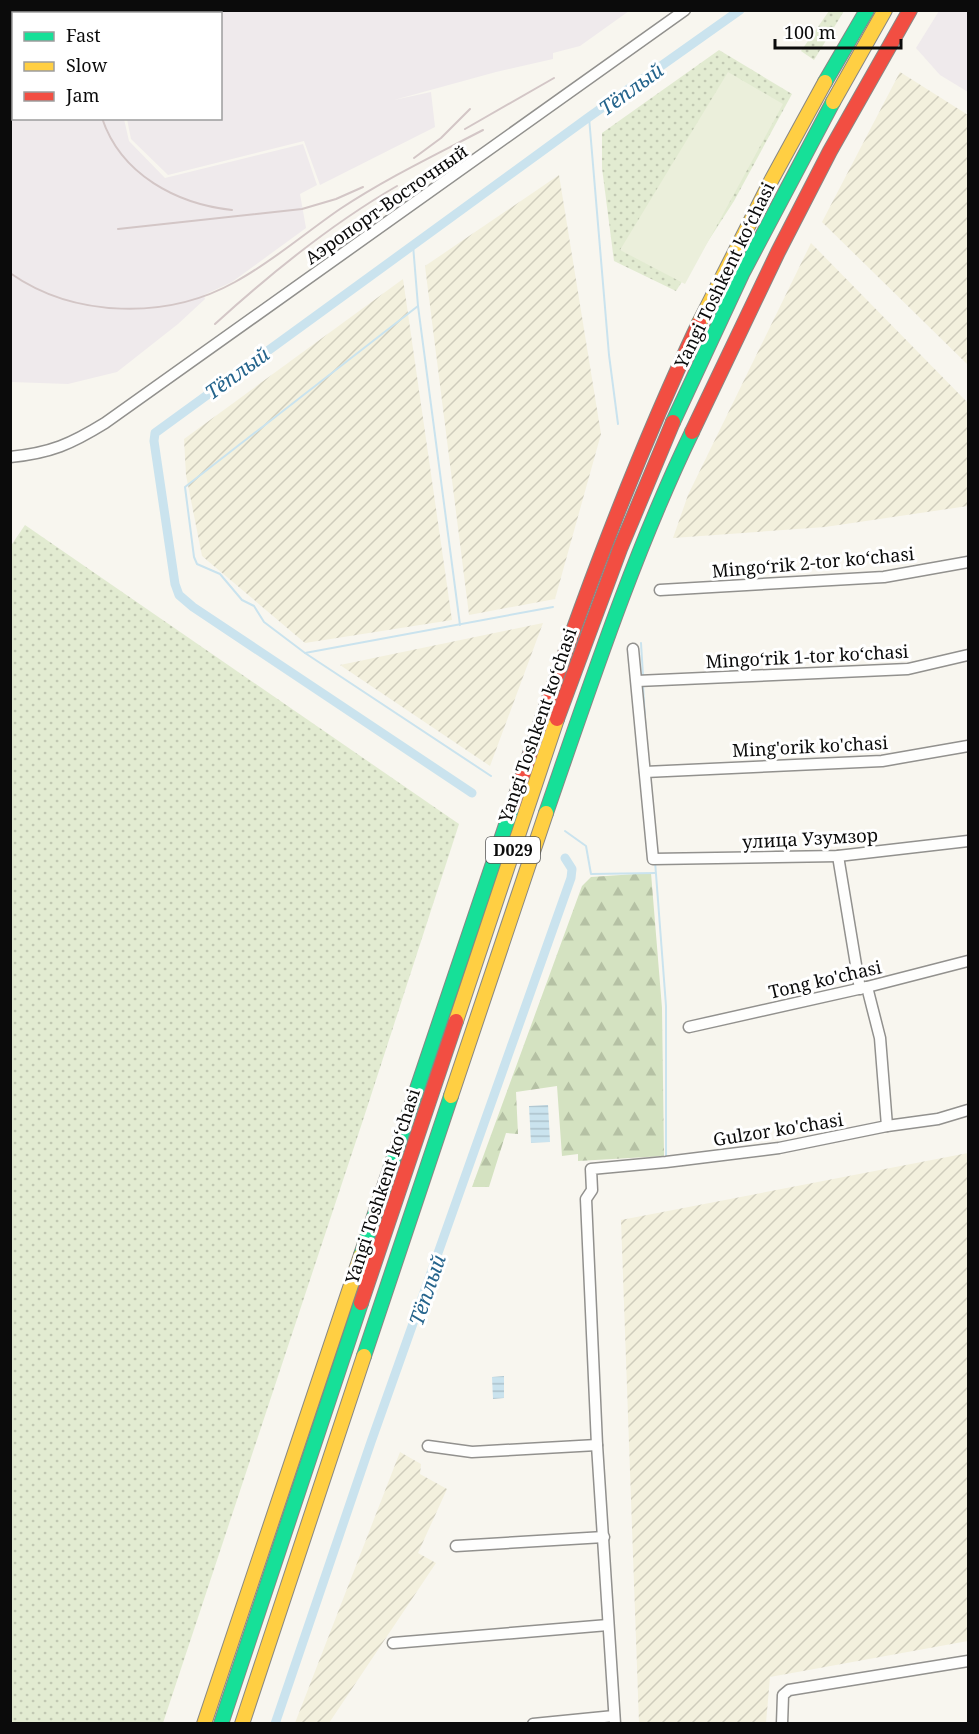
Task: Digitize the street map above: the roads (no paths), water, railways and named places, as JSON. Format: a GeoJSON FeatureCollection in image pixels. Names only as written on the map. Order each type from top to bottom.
{"type":"FeatureCollection","features":[{"type":"Feature","properties":{"kind":"main road","name":"Yangi Toshkent ko‘chasi"},"geometry":{"type":"LineString","coordinates":[[204,1724],[545,707],[600,556],[657,417],[725,271],[790,146],[867,10]]}},
{"type":"Feature","properties":{"kind":"main road","name":"Yangi Toshkent ko‘chasi"},"geometry":{"type":"LineString","coordinates":[[221,1724],[512,852],[590,626],[662,450],[722,316],[805,153],[885,10]]}},
{"type":"Feature","properties":{"kind":"main road"},"geometry":{"type":"LineString","coordinates":[[242,1724],[523,881],[634,567],[678,460],[757,294],[830,151],[910,10]]}},
{"type":"Feature","properties":{"kind":"street","name":"Аэропорт-Восточный"},"geometry":{"type":"LineString","coordinates":[[10,457],[35,455],[71,443],[105,423],[685,10]]}},
{"type":"Feature","properties":{"kind":"street","name":"Mingo‘rik 2-tor ko‘chasi"},"geometry":{"type":"LineString","coordinates":[[660,590],[884,577],[969,562]]}},
{"type":"Feature","properties":{"kind":"street"},"geometry":{"type":"LineString","coordinates":[[633,649],[642,681],[649,771]]}},
{"type":"Feature","properties":{"kind":"street","name":"Mingo‘rik 1-tor ko‘chasi"},"geometry":{"type":"LineString","coordinates":[[642,681],[908,669],[969,655]]}},
{"type":"Feature","properties":{"kind":"street","name":"Ming'orik ko'chasi"},"geometry":{"type":"LineString","coordinates":[[649,771],[882,761],[969,746]]}},
{"type":"Feature","properties":{"kind":"street","name":"улица Узумзор"},"geometry":{"type":"LineString","coordinates":[[649,771],[656,860],[838,856],[969,841]]}},
{"type":"Feature","properties":{"kind":"street"},"geometry":{"type":"LineString","coordinates":[[838,856],[863,988],[880,1038],[887,1126]]}},
{"type":"Feature","properties":{"kind":"street","name":"Tong ko'chasi"},"geometry":{"type":"LineString","coordinates":[[689,1027],[863,988],[969,961]]}},
{"type":"Feature","properties":{"kind":"street","name":"Gulzor ko'chasi"},"geometry":{"type":"LineString","coordinates":[[597,1445],[586,1199],[592,1190],[591,1169],[779,1148],[887,1126],[938,1119],[969,1110]]}},
{"type":"Feature","properties":{"kind":"street"},"geometry":{"type":"LineString","coordinates":[[428,1446],[472,1452],[597,1445],[615,1720],[533,1724]]}},
{"type":"Feature","properties":{"kind":"street"},"geometry":{"type":"LineString","coordinates":[[456,1546],[604,1537]]}},
{"type":"Feature","properties":{"kind":"street"},"geometry":{"type":"LineString","coordinates":[[393,1643],[608,1625]]}},
{"type":"Feature","properties":{"kind":"street"},"geometry":{"type":"LineString","coordinates":[[782,1724],[783,1695],[789,1690],[969,1661]]}},
{"type":"Feature","properties":{"kind":"water"},"geometry":{"type":"Polygon","coordinates":[[[548,1105],[550,1142],[531,1143],[529,1106],[548,1105]]]}},
{"type":"Feature","properties":{"kind":"water"},"geometry":{"type":"Polygon","coordinates":[[[504,1376],[504,1398],[493,1399],[492,1377],[504,1376]]]}},
{"type":"Feature","properties":{"kind":"waterway","name":"Тёплый"},"geometry":{"type":"LineString","coordinates":[[472,793],[193,607],[179,595],[175,584],[154,441],[155,433],[740,10]]}},
{"type":"Feature","properties":{"kind":"waterway"},"geometry":{"type":"LineString","coordinates":[[589,117],[609,355],[618,424]]}},
{"type":"Feature","properties":{"kind":"waterway"},"geometry":{"type":"LineString","coordinates":[[413,245],[418,306],[460,625]]}},
{"type":"Feature","properties":{"kind":"waterway"},"geometry":{"type":"LineString","coordinates":[[418,306],[185,487],[194,557],[197,564],[220,574],[242,600],[254,606],[264,622],[305,653],[491,776]]}},
{"type":"Feature","properties":{"kind":"waterway"},"geometry":{"type":"LineString","coordinates":[[305,653],[553,607]]}},
{"type":"Feature","properties":{"kind":"waterway"},"geometry":{"type":"LineString","coordinates":[[641,643],[643,676]]}},
{"type":"Feature","properties":{"kind":"waterway"},"geometry":{"type":"LineString","coordinates":[[643,685],[646,736]]}},
{"type":"Feature","properties":{"kind":"waterway"},"geometry":{"type":"LineString","coordinates":[[565,831],[586,846],[591,874],[655,873]]}},
{"type":"Feature","properties":{"kind":"waterway","name":"Тёплый"},"geometry":{"type":"LineString","coordinates":[[275,1724],[371,1442],[571,878],[572,869],[565,858]]}},
{"type":"Feature","properties":{"kind":"waterway"},"geometry":{"type":"LineString","coordinates":[[655,861],[666,1006],[666,1158]]}},
{"type":"Feature","properties":{"kind":"railway"},"geometry":{"type":"LineString","coordinates":[[465,129],[554,78]]}},
{"type":"Feature","properties":{"kind":"railway"},"geometry":{"type":"LineString","coordinates":[[414,158],[441,138],[470,109]]}},
{"type":"Feature","properties":{"kind":"railway"},"geometry":{"type":"LineString","coordinates":[[103,120],[123,156],[137,171],[154,183],[191,201],[232,210]]}},
{"type":"Feature","properties":{"kind":"railway"},"geometry":{"type":"LineString","coordinates":[[10,273],[35,288],[63,299],[91,306],[121,309],[151,308],[180,303],[235,282],[262,266],[357,198],[483,130]]}},
{"type":"Feature","properties":{"kind":"railway"},"geometry":{"type":"LineString","coordinates":[[215,324],[302,250],[349,216],[397,186]]}},
{"type":"Feature","properties":{"kind":"railway"},"geometry":{"type":"LineString","coordinates":[[118,229],[302,209],[336,199],[363,187]]}}]}
